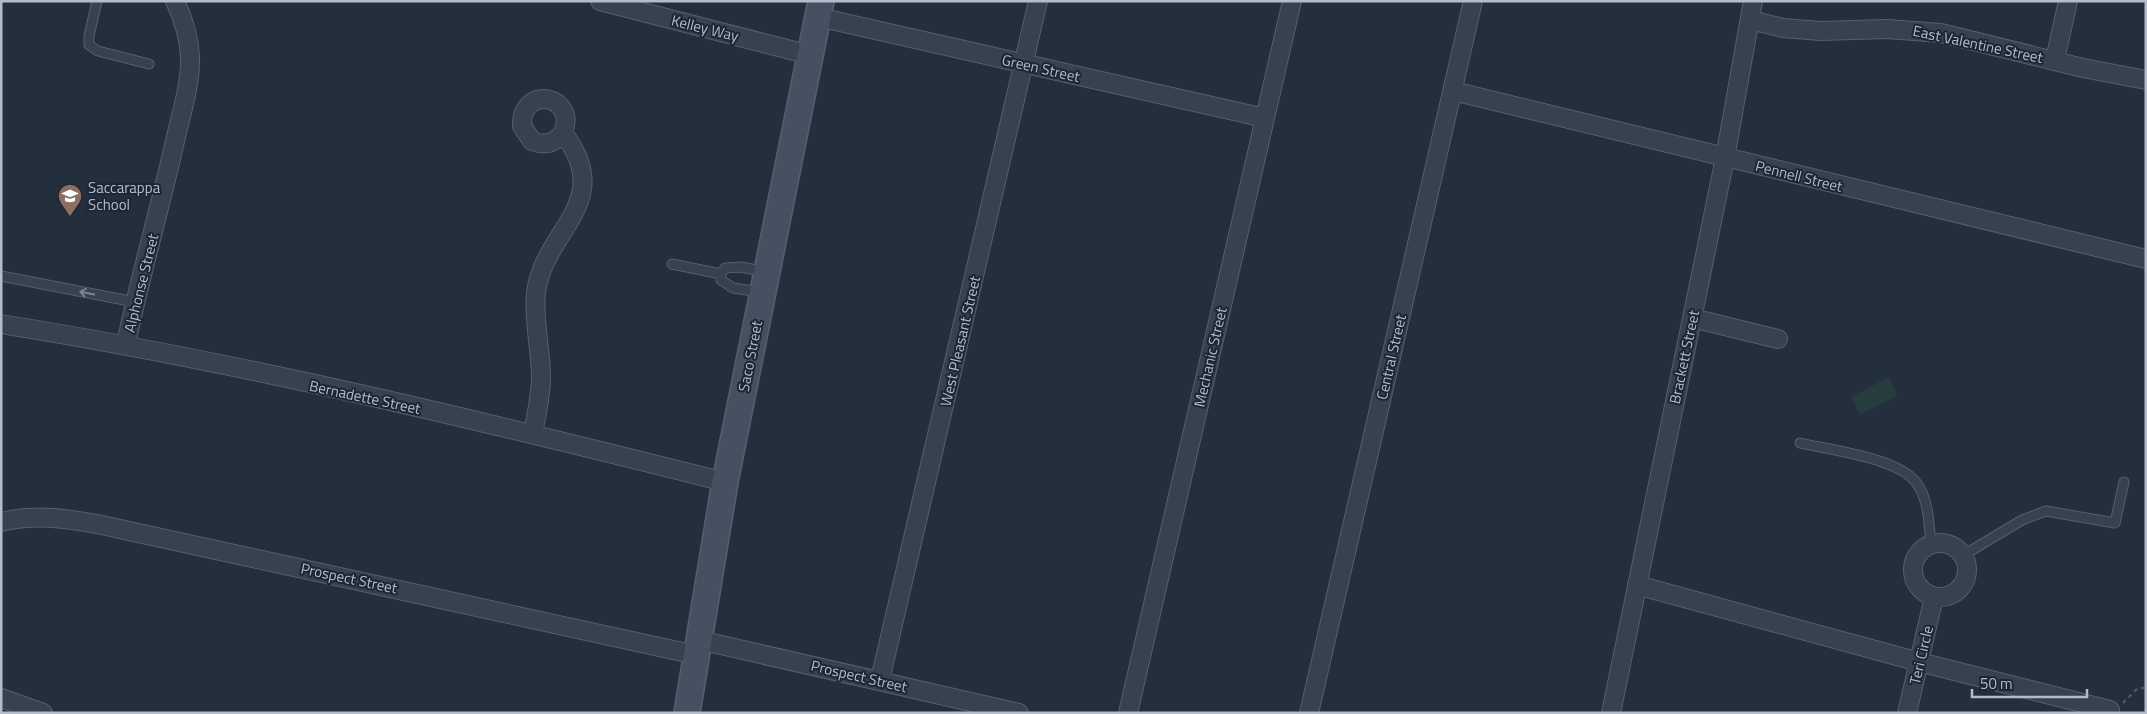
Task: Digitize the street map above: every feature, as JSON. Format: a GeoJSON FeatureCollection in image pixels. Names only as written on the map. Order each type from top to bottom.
{"type":"FeatureCollection","features":[{"type":"Feature","properties":{"kind":"main road","name":"Saco Street"},"geometry":{"type":"LineString","coordinates":[[687,713],[726,482],[819,9]]}},
{"type":"Feature","properties":{"kind":"street","name":"Alphonse Street"},"geometry":{"type":"LineString","coordinates":[[126,344],[134,302],[158,218],[184,104],[190,56],[184,20],[175,1]]}},
{"type":"Feature","properties":{"kind":"street","name":"Kelley Way"},"geometry":{"type":"LineString","coordinates":[[600,1],[810,54]]}},
{"type":"Feature","properties":{"kind":"street","name":"West Pleasant Street"},"geometry":{"type":"LineString","coordinates":[[880,680],[1038,1]]}},
{"type":"Feature","properties":{"kind":"street","name":"Mechanic Street"},"geometry":{"type":"LineString","coordinates":[[1128,713],[1292,1]]}},
{"type":"Feature","properties":{"kind":"street","name":"Central Street"},"geometry":{"type":"LineString","coordinates":[[1309,713],[1473,1]]}},
{"type":"Feature","properties":{"kind":"street","name":"Brackett Street"},"geometry":{"type":"LineString","coordinates":[[1610,713],[1725,158],[1753,1]]}},
{"type":"Feature","properties":{"kind":"street"},"geometry":{"type":"LineString","coordinates":[[2055,60],[2068,1]]}},
{"type":"Feature","properties":{"kind":"street","name":"Green Street"},"geometry":{"type":"LineString","coordinates":[[819,9],[1024,64],[1265,118]]}},
{"type":"Feature","properties":{"kind":"street","name":"East Valentine Street"},"geometry":{"type":"LineString","coordinates":[[1750,20],[1783,28],[1821,31],[1914,30],[1941,34],[2083,68],[2146,80]]}},
{"type":"Feature","properties":{"kind":"street","name":"Pennell Street"},"geometry":{"type":"LineString","coordinates":[[1453,91],[2146,259]]}},
{"type":"Feature","properties":{"kind":"street"},"geometry":{"type":"LineString","coordinates":[[533,434],[541,378],[536,293],[543,267],[575,212],[582,191],[583,168],[576,149],[563,133]]}},
{"type":"Feature","properties":{"kind":"street"},"geometry":{"type":"LineString","coordinates":[[1692,318],[1778,340]]}},
{"type":"Feature","properties":{"kind":"street","name":"Bernadette Street"},"geometry":{"type":"LineString","coordinates":[[1,324],[126,344],[533,434],[726,482]]}},
{"type":"Feature","properties":{"kind":"street","name":"Prospect Street"},"geometry":{"type":"LineString","coordinates":[[1,522],[19,518],[45,516],[97,524],[698,648],[880,680],[1019,713]]}},
{"type":"Feature","properties":{"kind":"street"},"geometry":{"type":"LineString","coordinates":[[1931,545],[1949,545],[1962,556],[1966,573],[1959,589],[1943,597],[1934,597],[1919,588],[1913,572],[1917,555],[1931,545]]}},
{"type":"Feature","properties":{"kind":"street"},"geometry":{"type":"LineString","coordinates":[[1637,585],[1919,662],[2110,710]]}},
{"type":"Feature","properties":{"kind":"street","name":"Teri Circle"},"geometry":{"type":"LineString","coordinates":[[1907,713],[1934,597]]}},
{"type":"Feature","properties":{"kind":"street"},"geometry":{"type":"LineString","coordinates":[[1,698],[42,713]]}},
{"type":"Feature","properties":{"kind":"lane"},"geometry":{"type":"LineString","coordinates":[[97,1],[89,36],[89,45],[98,51],[149,64]]}},
{"type":"Feature","properties":{"kind":"lane"},"geometry":{"type":"LineString","coordinates":[[672,264],[721,274]]}},
{"type":"Feature","properties":{"kind":"lane"},"geometry":{"type":"LineString","coordinates":[[741,267],[765,283],[733,288],[721,280],[721,274],[725,268],[741,267]]}},
{"type":"Feature","properties":{"kind":"lane"},"geometry":{"type":"LineString","coordinates":[[1,276],[134,302]]}},
{"type":"Feature","properties":{"kind":"lane"},"geometry":{"type":"LineString","coordinates":[[1800,443],[1878,461],[1903,471],[1912,477],[1922,494],[1931,545]]}},
{"type":"Feature","properties":{"kind":"lane"},"geometry":{"type":"LineString","coordinates":[[1962,556],[2027,518],[2046,511],[2115,523],[2124,482]]}},
{"type":"Feature","properties":{"kind":"path"},"geometry":{"type":"LineString","coordinates":[[2110,710],[2119,709],[2124,701],[2138,688],[2146,688]]}},
{"type":"Feature","properties":{"kind":"green space"},"geometry":{"type":"Polygon","coordinates":[[[1889,377],[1897,396],[1860,415],[1851,397],[1889,377]]]}},
{"type":"Feature","properties":{"kind":"place","name":"Saccarappa School"},"geometry":{"type":"Point","coordinates":[70,217]}}]}
